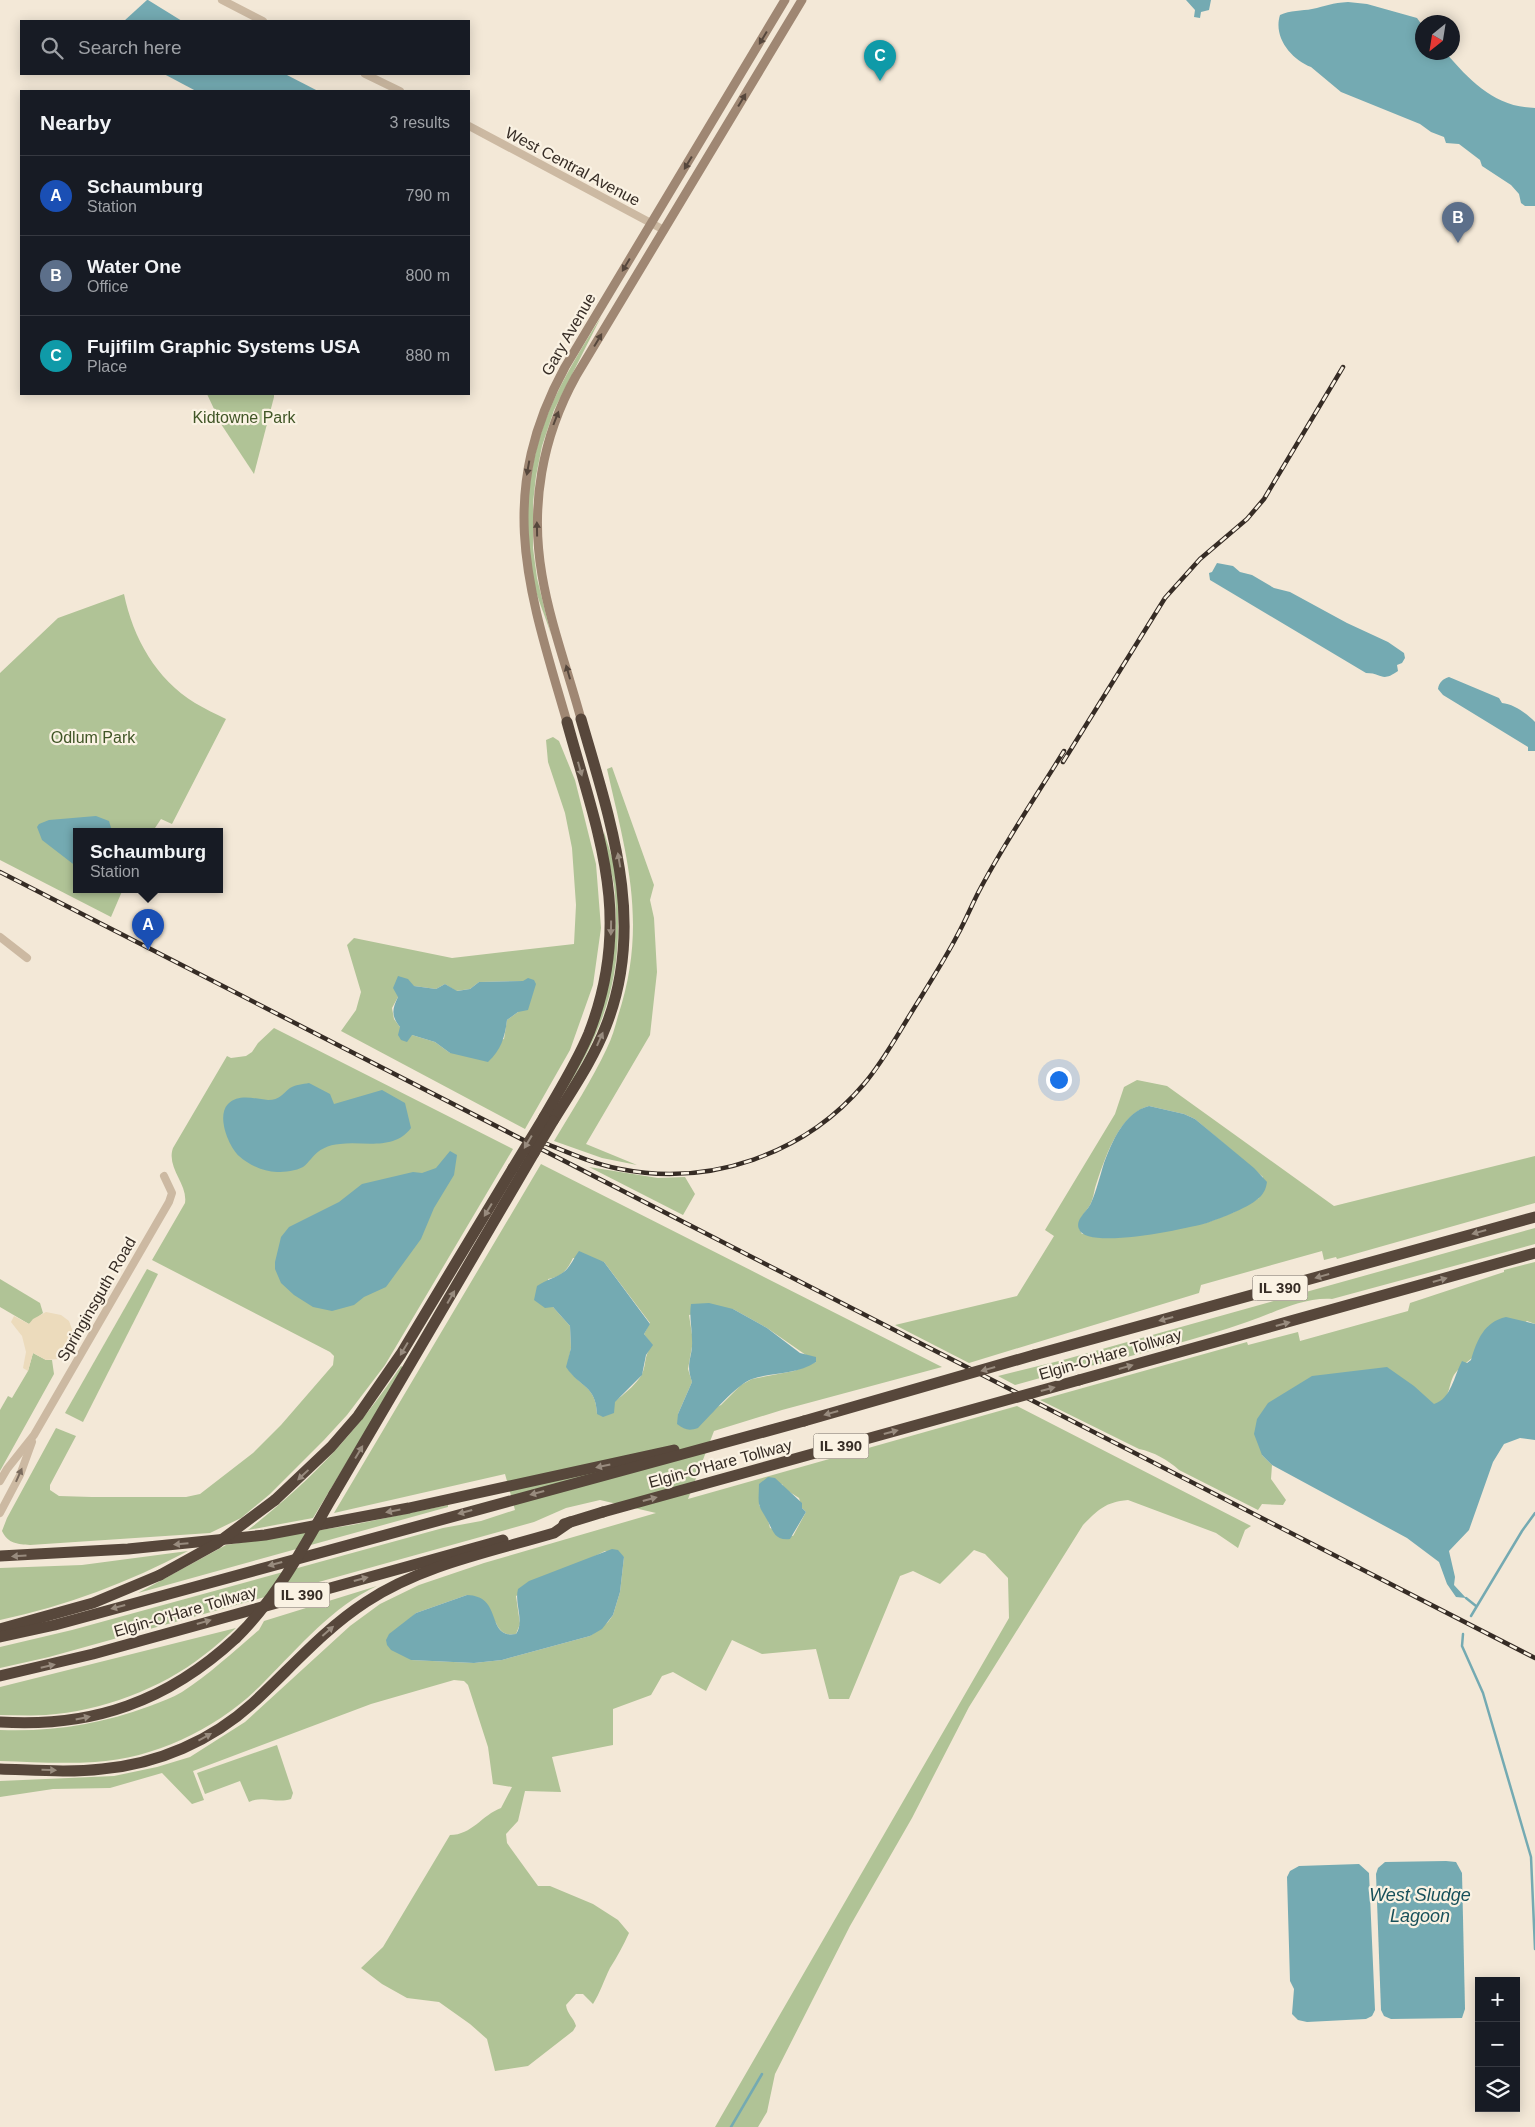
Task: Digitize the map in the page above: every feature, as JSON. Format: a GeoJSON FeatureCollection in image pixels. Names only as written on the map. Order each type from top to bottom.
{"type":"FeatureCollection","features":[{"type":"Feature","properties":{"kind":"highway"},"geometry":{"type":"LineString","coordinates":[[0,1722],[75,1720],[124,1708],[162,1692],[202,1668],[253,1622],[276,1592],[334,1494],[548,1119],[588,1063],[607,1024],[619,978],[625,936],[624,893],[620,861],[581,719]]}},
{"type":"Feature","properties":{"kind":"highway"},"geometry":{"type":"LineString","coordinates":[[548,1119],[589,1033],[604,982],[611,935],[607,870],[567,722]]}},
{"type":"Feature","properties":{"kind":"highway"},"geometry":{"type":"LineString","coordinates":[[0,1629],[93,1603],[160,1575],[216,1544],[275,1500],[331,1448],[358,1416],[401,1354],[518,1170]]}},
{"type":"Feature","properties":{"kind":"highway","name":"Elgin-O'Hare Tollway"},"geometry":{"type":"LineString","coordinates":[[0,1637],[55,1625],[804,1421],[1532,1217]]}},
{"type":"Feature","properties":{"kind":"highway","name":"Elgin-O'Hare Tollway"},"geometry":{"type":"LineString","coordinates":[[0,1676],[93,1654],[1535,1253]]}},
{"type":"Feature","properties":{"kind":"highway"},"geometry":{"type":"LineString","coordinates":[[0,1556],[128,1549],[264,1535],[409,1508],[671,1451],[782,1421],[804,1421]]}},
{"type":"Feature","properties":{"kind":"highway"},"geometry":{"type":"LineString","coordinates":[[0,1769],[103,1769],[139,1763],[185,1747],[207,1736],[239,1714],[336,1623],[390,1587],[439,1567],[554,1533],[570,1522]]}},
{"type":"Feature","properties":{"kind":"main road","name":"Gary Avenue"},"geometry":{"type":"LineString","coordinates":[[567,722],[533,600],[527,571],[523,515],[526,476],[535,436],[551,393],[786,0]]}},
{"type":"Feature","properties":{"kind":"main road","name":"Gary Avenue"},"geometry":{"type":"LineString","coordinates":[[581,719],[540,566],[537,508],[542,472],[553,428],[567,392],[802,0]]}},
{"type":"Feature","properties":{"kind":"street"},"geometry":{"type":"LineString","coordinates":[[222,0],[261,20]]}},
{"type":"Feature","properties":{"kind":"street"},"geometry":{"type":"LineString","coordinates":[[367,75],[398,90]]}},
{"type":"Feature","properties":{"kind":"street","name":"West Central Avenue"},"geometry":{"type":"LineString","coordinates":[[470,127],[664,230]]}},
{"type":"Feature","properties":{"kind":"street"},"geometry":{"type":"LineString","coordinates":[[0,938],[27,958]]}},
{"type":"Feature","properties":{"kind":"street","name":"Springinsguth Road"},"geometry":{"type":"LineString","coordinates":[[0,1481],[6,1469],[34,1435],[169,1202],[172,1193],[164,1176]]}},
{"type":"Feature","properties":{"kind":"street","name":"Springinsguth Road"},"geometry":{"type":"LineString","coordinates":[[0,1513],[20,1475],[34,1435]]}},
{"type":"Feature","properties":{"kind":"green space"},"geometry":{"type":"Polygon","coordinates":[[[601,317],[554,410],[542,446],[536,476],[533,503],[533,548],[537,578],[551,635],[535,587],[529,559],[527,516],[532,473],[536,451],[554,399],[601,317]]]}},
{"type":"Feature","properties":{"kind":"green space","name":"Kidtowne Park"},"geometry":{"type":"Polygon","coordinates":[[[207,395],[274,395],[254,474],[221,424],[207,395]]]}},
{"type":"Feature","properties":{"kind":"green space","name":"Odlum Park"},"geometry":{"type":"Polygon","coordinates":[[[124,594],[133,626],[148,656],[158,670],[181,693],[226,719],[172,824],[161,819],[155,828],[73,828],[73,893],[121,893],[111,917],[0,860],[0,673],[58,618],[124,594]]]}},
{"type":"Feature","properties":{"kind":"green space"},"geometry":{"type":"Polygon","coordinates":[[[553,737],[559,741],[575,780],[596,864],[601,928],[593,985],[570,1050],[525,1129],[341,1031],[356,1010],[361,992],[347,945],[354,938],[452,958],[574,944],[576,905],[572,848],[565,813],[548,762],[546,740],[553,737]],[[523,981],[479,982],[470,989],[456,991],[445,984],[436,989],[414,986],[398,997],[392,1008],[394,1019],[400,1027],[412,1035],[435,1042],[450,1053],[504,1039],[507,1020],[518,1012],[523,981]]]}},
{"type":"Feature","properties":{"kind":"green space"},"geometry":{"type":"Polygon","coordinates":[[[612,767],[654,885],[650,900],[654,918],[657,972],[650,1035],[586,1144],[637,1165],[602,1158],[554,1141],[609,1044],[627,983],[632,951],[631,891],[627,862],[607,769],[612,767]]]}},
{"type":"Feature","properties":{"kind":"green space"},"geometry":{"type":"Polygon","coordinates":[[[604,832],[613,862],[618,889],[618,941],[615,965],[605,1010],[597,1031],[563,1095],[608,987],[612,962],[616,923],[615,898],[604,832]]]}},
{"type":"Feature","properties":{"kind":"green space"},"geometry":{"type":"Polygon","coordinates":[[[274,1028],[513,1149],[385,1365],[347,1415],[324,1440],[270,1494],[241,1518],[210,1533],[30,1545],[17,1544],[10,1541],[2,1531],[7,1518],[56,1428],[76,1436],[50,1485],[50,1490],[59,1496],[186,1497],[200,1494],[253,1453],[281,1425],[333,1365],[334,1356],[330,1352],[152,1260],[185,1203],[183,1189],[172,1162],[173,1148],[227,1056],[231,1058],[246,1056],[274,1028]]]}},
{"type":"Feature","properties":{"kind":"green space"},"geometry":{"type":"Polygon","coordinates":[[[1137,1080],[1167,1086],[1334,1206],[1535,1156],[1535,1203],[1337,1259],[1336,1257],[1324,1260],[1322,1251],[1201,1285],[1199,1293],[969,1363],[895,1325],[1017,1296],[1054,1236],[1045,1230],[1115,1114],[1124,1087],[1137,1080]],[[1149,1106],[1129,1118],[1121,1128],[1108,1152],[1091,1203],[1081,1218],[1079,1225],[1082,1234],[1206,1223],[1234,1212],[1259,1198],[1263,1177],[1195,1119],[1184,1114],[1149,1106]]]}},
{"type":"Feature","properties":{"kind":"green space"},"geometry":{"type":"Polygon","coordinates":[[[541,1164],[942,1367],[782,1410],[714,1431],[688,1499],[1017,1406],[1251,1526],[1245,1530],[1238,1548],[1216,1533],[1128,1500],[1113,1503],[1102,1508],[1083,1525],[969,1707],[912,1818],[850,1926],[775,2074],[767,2112],[758,2127],[715,2127],[1009,1618],[1008,1578],[985,1554],[974,1550],[940,1584],[913,1571],[900,1576],[849,1699],[829,1699],[816,1649],[762,1654],[732,1640],[706,1691],[673,1672],[662,1676],[651,1695],[613,1709],[613,1745],[552,1757],[561,1792],[525,1791],[518,1821],[506,1834],[507,1843],[538,1886],[550,1886],[593,1904],[618,1920],[629,1933],[593,2004],[583,1994],[576,1994],[566,2005],[576,2026],[573,2031],[528,2066],[495,2071],[487,2039],[470,2024],[439,2002],[407,1998],[382,1984],[361,1968],[383,1947],[450,1835],[465,1832],[501,1808],[512,1787],[493,1784],[488,1747],[468,1685],[464,1681],[454,1680],[371,1704],[193,1771],[204,1800],[192,1804],[162,1773],[110,1788],[53,1789],[0,1797],[0,1781],[114,1776],[157,1767],[190,1757],[245,1722],[350,1626],[380,1604],[419,1585],[484,1563],[656,1513],[600,1500],[566,1508],[534,1522],[49,1657],[0,1668],[0,1647],[72,1630],[443,1528],[481,1521],[515,1510],[505,1474],[334,1513],[541,1164]],[[573,1258],[560,1275],[548,1279],[553,1307],[570,1326],[571,1348],[567,1367],[594,1397],[597,1414],[628,1390],[642,1374],[647,1353],[652,1345],[644,1334],[650,1323],[604,1262],[573,1258]],[[733,1309],[689,1315],[693,1341],[688,1369],[692,1382],[678,1414],[678,1424],[721,1405],[741,1385],[752,1379],[794,1371],[816,1362],[767,1328],[733,1309]],[[759,1484],[759,1505],[768,1520],[770,1528],[793,1536],[806,1512],[802,1508],[799,1498],[785,1489],[782,1484],[759,1484]],[[605,1551],[516,1596],[520,1624],[516,1634],[506,1634],[501,1631],[496,1623],[467,1595],[416,1613],[408,1621],[411,1660],[474,1663],[502,1660],[590,1636],[608,1622],[613,1615],[620,1592],[624,1557],[605,1551]]]}},
{"type":"Feature","properties":{"kind":"green space"},"geometry":{"type":"Polygon","coordinates":[[[589,1167],[658,1178],[685,1177],[695,1194],[683,1215],[589,1167]]]}},
{"type":"Feature","properties":{"kind":"green space"},"geometry":{"type":"Polygon","coordinates":[[[1535,1228],[1535,1244],[1332,1299],[1310,1300],[1299,1303],[1229,1328],[1173,1345],[1098,1365],[1083,1366],[1015,1385],[998,1376],[1063,1360],[1535,1228]]]}},
{"type":"Feature","properties":{"kind":"green space"},"geometry":{"type":"Polygon","coordinates":[[[1535,1262],[1535,1324],[1527,1321],[1464,1365],[1457,1371],[1447,1394],[1440,1402],[1434,1405],[1427,1399],[1262,1455],[1272,1465],[1271,1479],[1286,1500],[1283,1505],[1262,1504],[1258,1510],[1179,1470],[1160,1457],[1139,1449],[1040,1400],[1247,1342],[1248,1345],[1298,1332],[1300,1341],[1408,1311],[1410,1303],[1504,1272],[1504,1270],[1535,1262]]]}},
{"type":"Feature","properties":{"kind":"green space"},"geometry":{"type":"Polygon","coordinates":[[[147,1269],[158,1274],[83,1422],[65,1413],[147,1269]]]}},
{"type":"Feature","properties":{"kind":"green space"},"geometry":{"type":"Polygon","coordinates":[[[0,1279],[40,1303],[43,1313],[29,1324],[0,1307],[0,1279]]]}},
{"type":"Feature","properties":{"kind":"green space"},"geometry":{"type":"Polygon","coordinates":[[[33,1353],[46,1360],[52,1360],[54,1374],[0,1471],[0,1410],[8,1396],[12,1398],[28,1371],[33,1353]]]}},
{"type":"Feature","properties":{"kind":"green space"},"geometry":{"type":"Polygon","coordinates":[[[401,1366],[404,1368],[313,1518],[248,1530],[292,1493],[331,1455],[367,1413],[401,1366]]]}},
{"type":"Feature","properties":{"kind":"green space"},"geometry":{"type":"Polygon","coordinates":[[[448,1505],[448,1507],[138,1593],[226,1545],[352,1525],[448,1505]]]}},
{"type":"Feature","properties":{"kind":"green space"},"geometry":{"type":"Polygon","coordinates":[[[188,1551],[143,1573],[97,1592],[49,1608],[0,1620],[0,1568],[82,1565],[188,1551]]]}},
{"type":"Feature","properties":{"kind":"green space"},"geometry":{"type":"Polygon","coordinates":[[[377,1586],[346,1604],[317,1628],[248,1697],[229,1712],[188,1737],[142,1754],[119,1759],[71,1763],[0,1761],[0,1730],[39,1730],[95,1722],[113,1718],[166,1700],[192,1685],[222,1662],[259,1630],[264,1621],[377,1586]]]}},
{"type":"Feature","properties":{"kind":"green space"},"geometry":{"type":"Polygon","coordinates":[[[236,1628],[187,1667],[150,1688],[130,1696],[88,1709],[67,1713],[0,1715],[0,1687],[236,1628]]]}},
{"type":"Feature","properties":{"kind":"green space"},"geometry":{"type":"Polygon","coordinates":[[[277,1745],[293,1793],[291,1799],[280,1801],[259,1799],[249,1802],[240,1781],[205,1794],[197,1773],[277,1745]]]}},
{"type":"Feature","properties":{"kind":"shaded area"},"geometry":{"type":"Polygon","coordinates":[[[46,1312],[61,1315],[69,1321],[74,1335],[73,1342],[65,1354],[57,1359],[46,1360],[33,1353],[28,1371],[23,1368],[26,1352],[22,1336],[11,1322],[14,1316],[29,1324],[33,1319],[46,1312]]]}},
{"type":"Feature","properties":{"kind":"water"},"geometry":{"type":"Polygon","coordinates":[[[148,0],[180,20],[125,20],[148,0]]]}},
{"type":"Feature","properties":{"kind":"water"},"geometry":{"type":"Polygon","coordinates":[[[1186,0],[1211,0],[1209,10],[1201,12],[1200,18],[1194,17],[1195,10],[1186,0]]]}},
{"type":"Feature","properties":{"kind":"water"},"geometry":{"type":"Polygon","coordinates":[[[1348,2],[1367,4],[1415,17],[1415,60],[1452,60],[1475,83],[1496,98],[1521,107],[1535,108],[1535,206],[1525,206],[1521,203],[1519,194],[1511,185],[1482,166],[1480,160],[1459,144],[1446,143],[1444,137],[1431,132],[1420,124],[1341,92],[1291,53],[1281,39],[1279,31],[1280,15],[1348,2]]]}},
{"type":"Feature","properties":{"kind":"water"},"geometry":{"type":"Polygon","coordinates":[[[166,75],[287,75],[316,90],[194,90],[166,75]]]}},
{"type":"Feature","properties":{"kind":"water"},"geometry":{"type":"Polygon","coordinates":[[[1217,563],[1233,566],[1240,572],[1252,575],[1274,588],[1290,592],[1347,623],[1388,642],[1404,653],[1405,658],[1402,663],[1397,665],[1398,671],[1385,677],[1366,673],[1210,580],[1209,573],[1212,572],[1217,563]]]}},
{"type":"Feature","properties":{"kind":"water"},"geometry":{"type":"Polygon","coordinates":[[[1449,677],[1499,698],[1502,703],[1516,707],[1535,722],[1535,751],[1528,751],[1528,747],[1443,695],[1438,689],[1442,681],[1449,677]]]}},
{"type":"Feature","properties":{"kind":"water"},"geometry":{"type":"Polygon","coordinates":[[[96,816],[109,821],[111,828],[73,828],[73,864],[42,840],[37,827],[39,824],[49,820],[96,816]]]}},
{"type":"Feature","properties":{"kind":"water"},"geometry":{"type":"Polygon","coordinates":[[[398,976],[408,979],[414,986],[436,989],[445,984],[457,991],[470,989],[479,982],[523,981],[528,978],[534,980],[536,984],[528,1010],[518,1012],[507,1020],[502,1043],[488,1062],[450,1053],[435,1042],[412,1035],[407,1042],[401,1040],[398,1035],[400,1027],[393,1012],[398,997],[393,988],[398,976]]]}},
{"type":"Feature","properties":{"kind":"water"},"geometry":{"type":"Polygon","coordinates":[[[309,1083],[330,1094],[334,1104],[382,1090],[405,1103],[411,1128],[396,1140],[387,1142],[332,1145],[317,1153],[303,1167],[290,1171],[272,1172],[262,1169],[247,1162],[235,1152],[225,1131],[223,1116],[228,1104],[242,1098],[275,1099],[292,1087],[309,1083]]]}},
{"type":"Feature","properties":{"kind":"water"},"geometry":{"type":"Polygon","coordinates":[[[1149,1106],[1184,1114],[1195,1119],[1254,1168],[1267,1182],[1261,1196],[1243,1208],[1197,1226],[1118,1238],[1099,1238],[1086,1235],[1079,1229],[1078,1225],[1091,1203],[1115,1137],[1133,1114],[1149,1106]]]}},
{"type":"Feature","properties":{"kind":"water"},"geometry":{"type":"Polygon","coordinates":[[[450,1151],[457,1155],[454,1175],[434,1208],[421,1239],[386,1287],[364,1297],[354,1305],[332,1311],[313,1307],[294,1295],[281,1283],[275,1269],[275,1262],[281,1237],[289,1227],[339,1202],[362,1184],[413,1172],[422,1173],[436,1168],[450,1151]]]}},
{"type":"Feature","properties":{"kind":"water"},"geometry":{"type":"Polygon","coordinates":[[[579,1251],[604,1262],[650,1324],[644,1334],[653,1345],[646,1355],[642,1375],[615,1402],[614,1413],[603,1417],[597,1414],[594,1397],[566,1367],[571,1348],[570,1326],[553,1307],[545,1308],[534,1300],[537,1286],[565,1271],[579,1251]]]}},
{"type":"Feature","properties":{"kind":"water"},"geometry":{"type":"Polygon","coordinates":[[[709,1303],[733,1309],[767,1328],[800,1353],[816,1357],[816,1362],[801,1369],[760,1377],[746,1382],[732,1393],[698,1428],[687,1429],[677,1424],[678,1414],[692,1382],[689,1370],[692,1346],[691,1304],[709,1303]]]}},
{"type":"Feature","properties":{"kind":"water"},"geometry":{"type":"Polygon","coordinates":[[[1506,1317],[1535,1324],[1535,1440],[1520,1438],[1504,1444],[1493,1462],[1469,1530],[1449,1551],[1455,1577],[1454,1585],[1466,1598],[1456,1597],[1447,1584],[1439,1562],[1407,1538],[1272,1465],[1262,1455],[1254,1434],[1257,1419],[1268,1403],[1312,1376],[1387,1367],[1414,1386],[1434,1404],[1440,1401],[1448,1392],[1462,1361],[1467,1363],[1471,1360],[1482,1333],[1498,1319],[1506,1317]]]}},
{"type":"Feature","properties":{"kind":"water"},"geometry":{"type":"Polygon","coordinates":[[[768,1477],[775,1478],[802,1503],[802,1508],[806,1512],[790,1539],[777,1536],[760,1506],[759,1484],[768,1477]]]}},
{"type":"Feature","properties":{"kind":"water"},"geometry":{"type":"Polygon","coordinates":[[[612,1549],[618,1550],[624,1557],[620,1592],[613,1615],[602,1629],[590,1636],[502,1660],[474,1663],[411,1660],[391,1650],[387,1645],[386,1640],[389,1634],[416,1613],[467,1595],[478,1597],[486,1602],[500,1630],[507,1634],[516,1634],[520,1624],[517,1601],[518,1589],[529,1581],[612,1549]]]}},
{"type":"Feature","properties":{"kind":"water","name":"West Sludge Lagoon"},"geometry":{"type":"Polygon","coordinates":[[[1385,1862],[1456,1862],[1462,1873],[1465,2009],[1462,2018],[1391,2019],[1384,2016],[1381,2010],[1376,1874],[1378,1868],[1385,1862]]]}},
{"type":"Feature","properties":{"kind":"water"},"geometry":{"type":"Polygon","coordinates":[[[1359,1864],[1369,1873],[1375,2010],[1372,2016],[1366,2019],[1307,2022],[1298,2020],[1292,2014],[1294,1989],[1290,1981],[1287,1877],[1290,1871],[1299,1866],[1359,1864]]]}},
{"type":"Feature","properties":{"kind":"waterway"},"geometry":{"type":"LineString","coordinates":[[1471,1616],[1522,1531],[1535,1513]]}},
{"type":"Feature","properties":{"kind":"waterway"},"geometry":{"type":"LineString","coordinates":[[1466,1598],[1476,1606]]}},
{"type":"Feature","properties":{"kind":"waterway"},"geometry":{"type":"LineString","coordinates":[[1463,1634],[1462,1646],[1483,1693],[1531,1857],[1535,1949]]}},
{"type":"Feature","properties":{"kind":"waterway"},"geometry":{"type":"LineString","coordinates":[[731,2127],[762,2074]]}},
{"type":"Feature","properties":{"kind":"railway"},"geometry":{"type":"LineString","coordinates":[[1063,762],[1165,598],[1200,559],[1247,519],[1264,499],[1343,367]]}},
{"type":"Feature","properties":{"kind":"railway"},"geometry":{"type":"LineString","coordinates":[[542,1142],[610,1167],[654,1173],[688,1173],[754,1160],[785,1146],[814,1129],[840,1108],[864,1084],[882,1060],[961,929],[998,857],[1064,751]]}},
{"type":"Feature","properties":{"kind":"railway"},"geometry":{"type":"LineString","coordinates":[[0,872],[1535,1658]]}},
{"type":"Feature","properties":{"kind":"place","name":"Fujifilm Graphic Systems USA"},"geometry":{"type":"Point","coordinates":[880,81]}},
{"type":"Feature","properties":{"kind":"place","name":"Water One"},"geometry":{"type":"Point","coordinates":[1458,243]}},
{"type":"Feature","properties":{"kind":"place","name":"Schaumburg"},"geometry":{"type":"Point","coordinates":[148,950]}}]}
